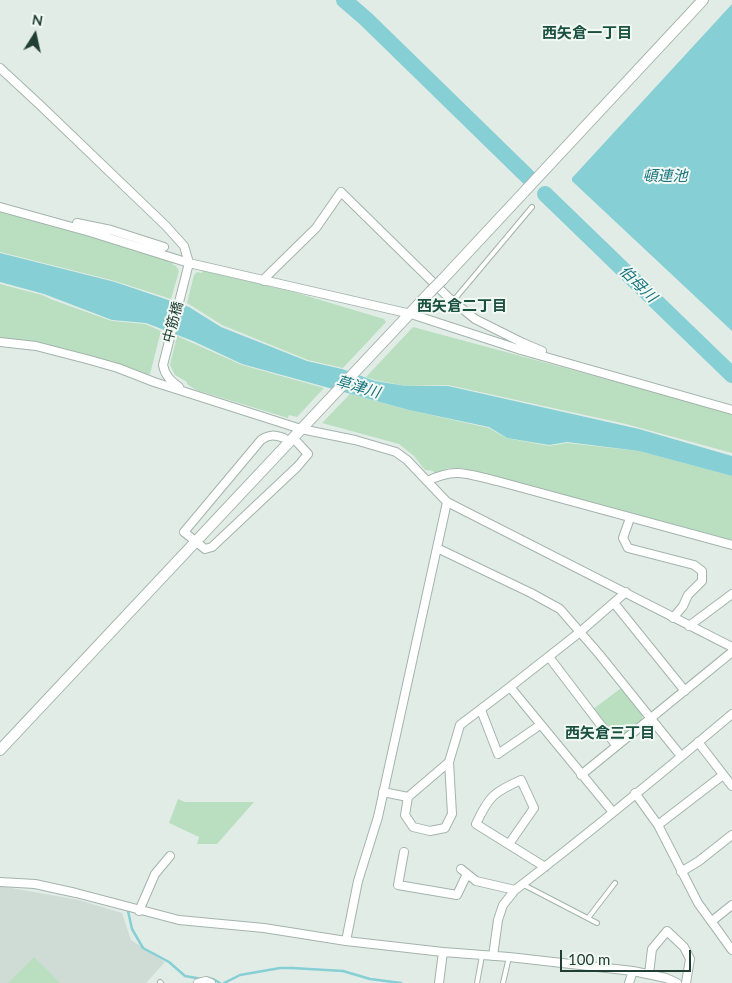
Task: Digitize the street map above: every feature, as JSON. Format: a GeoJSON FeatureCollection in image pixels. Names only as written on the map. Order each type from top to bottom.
{"type":"FeatureCollection","features":[{"type":"Feature","properties":{"kind":"street"},"geometry":{"type":"LineString","coordinates":[[0,750],[703,0]]}},
{"type":"Feature","properties":{"kind":"street"},"geometry":{"type":"LineString","coordinates":[[0,68],[166,226],[184,246],[188,267]]}},
{"type":"Feature","properties":{"kind":"street"},"geometry":{"type":"LineString","coordinates":[[265,279],[316,228],[341,192],[475,319],[521,346],[534,348],[732,406]]}},
{"type":"Feature","properties":{"kind":"street"},"geometry":{"type":"LineString","coordinates":[[0,202],[91,230],[188,267],[265,279],[410,314],[732,410]]}},
{"type":"Feature","properties":{"kind":"street"},"geometry":{"type":"LineString","coordinates":[[0,207],[91,230],[111,230],[164,247]]}},
{"type":"Feature","properties":{"kind":"street","name":"中筋橋"},"geometry":{"type":"LineString","coordinates":[[184,391],[164,373],[164,358],[188,267]]}},
{"type":"Feature","properties":{"kind":"street"},"geometry":{"type":"LineString","coordinates":[[0,342],[36,346],[90,360],[301,428],[355,440],[396,452],[407,460],[447,502],[732,647]]}},
{"type":"Feature","properties":{"kind":"street"},"geometry":{"type":"LineString","coordinates":[[284,438],[273,435],[266,436],[261,440],[184,532],[205,549],[212,547],[297,467],[308,454],[297,442]]}},
{"type":"Feature","properties":{"kind":"street"},"geometry":{"type":"LineString","coordinates":[[426,481],[450,472],[462,473],[732,545]]}},
{"type":"Feature","properties":{"kind":"street"},"geometry":{"type":"LineString","coordinates":[[346,941],[358,880],[378,817],[447,502]]}},
{"type":"Feature","properties":{"kind":"street"},"geometry":{"type":"LineString","coordinates":[[630,518],[623,538],[628,548],[694,565],[702,570],[702,582],[688,595],[683,606],[673,618]]}},
{"type":"Feature","properties":{"kind":"street"},"geometry":{"type":"LineString","coordinates":[[438,548],[560,609],[681,756]]}},
{"type":"Feature","properties":{"kind":"street"},"geometry":{"type":"LineString","coordinates":[[449,762],[408,797],[404,815],[413,827],[430,831],[445,828],[452,814],[449,762],[460,725],[580,632],[626,592]]}},
{"type":"Feature","properties":{"kind":"street"},"geometry":{"type":"LineString","coordinates":[[689,626],[732,594]]}},
{"type":"Feature","properties":{"kind":"street"},"geometry":{"type":"LineString","coordinates":[[614,603],[685,691]]}},
{"type":"Feature","properties":{"kind":"street"},"geometry":{"type":"LineString","coordinates":[[581,775],[732,652]]}},
{"type":"Feature","properties":{"kind":"street"},"geometry":{"type":"LineString","coordinates":[[548,657],[616,745]]}},
{"type":"Feature","properties":{"kind":"street"},"geometry":{"type":"LineString","coordinates":[[510,688],[612,811]]}},
{"type":"Feature","properties":{"kind":"street"},"geometry":{"type":"LineString","coordinates":[[481,710],[498,754],[540,725]]}},
{"type":"Feature","properties":{"kind":"street"},"geometry":{"type":"LineString","coordinates":[[493,956],[500,913],[515,890],[612,811],[660,775],[732,714]]}},
{"type":"Feature","properties":{"kind":"street"},"geometry":{"type":"LineString","coordinates":[[698,742],[732,786]]}},
{"type":"Feature","properties":{"kind":"street"},"geometry":{"type":"LineString","coordinates":[[658,825],[724,776]]}},
{"type":"Feature","properties":{"kind":"street"},"geometry":{"type":"LineString","coordinates":[[509,844],[534,808],[522,780],[493,795],[484,807],[476,824],[545,866]]}},
{"type":"Feature","properties":{"kind":"street"},"geometry":{"type":"LineString","coordinates":[[383,792],[408,797]]}},
{"type":"Feature","properties":{"kind":"street"},"geometry":{"type":"LineString","coordinates":[[635,793],[658,825],[698,904],[732,950]]}},
{"type":"Feature","properties":{"kind":"street"},"geometry":{"type":"LineString","coordinates":[[681,872],[699,861],[732,835]]}},
{"type":"Feature","properties":{"kind":"street"},"geometry":{"type":"LineString","coordinates":[[404,852],[398,885],[457,895],[464,872],[476,881],[515,890]]}},
{"type":"Feature","properties":{"kind":"street"},"geometry":{"type":"LineString","coordinates":[[139,911],[155,874],[170,856]]}},
{"type":"Feature","properties":{"kind":"street"},"geometry":{"type":"LineString","coordinates":[[0,882],[35,884],[179,920],[264,928],[346,941],[443,952],[633,971],[677,983]]}},
{"type":"Feature","properties":{"kind":"street"},"geometry":{"type":"LineString","coordinates":[[712,921],[732,905]]}},
{"type":"Feature","properties":{"kind":"street"},"geometry":{"type":"LineString","coordinates":[[649,974],[652,949],[667,931],[684,947],[690,959],[686,983]]}},
{"type":"Feature","properties":{"kind":"street"},"geometry":{"type":"LineString","coordinates":[[439,983],[443,952]]}},
{"type":"Feature","properties":{"kind":"street"},"geometry":{"type":"LineString","coordinates":[[629,983],[633,971]]}},
{"type":"Feature","properties":{"kind":"street"},"geometry":{"type":"LineString","coordinates":[[198,983],[206,981],[211,983]]}},
{"type":"Feature","properties":{"kind":"lane"},"geometry":{"type":"LineString","coordinates":[[454,300],[532,207]]}},
{"type":"Feature","properties":{"kind":"lane"},"geometry":{"type":"LineString","coordinates":[[588,918],[615,883]]}},
{"type":"Feature","properties":{"kind":"lane"},"geometry":{"type":"LineString","coordinates":[[522,884],[597,923]]}},
{"type":"Feature","properties":{"kind":"lane"},"geometry":{"type":"LineString","coordinates":[[477,983],[482,955]]}},
{"type":"Feature","properties":{"kind":"lane"},"geometry":{"type":"LineString","coordinates":[[503,983],[508,957]]}},
{"type":"Feature","properties":{"kind":"shaded area"},"geometry":{"type":"Polygon","coordinates":[[[0,886],[79,900],[122,913],[131,940],[165,962],[146,983],[0,983],[0,886]]]}},
{"type":"Feature","properties":{"kind":"green space"},"geometry":{"type":"Polygon","coordinates":[[[0,211],[63,228],[173,262],[173,265],[179,271],[171,299],[115,281],[0,252],[0,211]]]}},
{"type":"Feature","properties":{"kind":"green space"},"geometry":{"type":"Polygon","coordinates":[[[203,270],[297,293],[384,319],[386,322],[343,368],[308,360],[222,325],[187,303],[194,275],[197,272],[202,273],[203,270]]]}},
{"type":"Feature","properties":{"kind":"green space"},"geometry":{"type":"Polygon","coordinates":[[[0,284],[42,295],[112,321],[145,324],[161,331],[150,374],[147,375],[75,352],[0,338],[0,284]]]}},
{"type":"Feature","properties":{"kind":"green space"},"geometry":{"type":"Polygon","coordinates":[[[413,327],[732,413],[732,453],[626,424],[448,385],[406,386],[366,377],[413,327]]]}},
{"type":"Feature","properties":{"kind":"green space"},"geometry":{"type":"Polygon","coordinates":[[[177,336],[242,365],[324,388],[297,417],[289,415],[288,418],[196,390],[175,375],[170,365],[177,336]]]}},
{"type":"Feature","properties":{"kind":"green space"},"geometry":{"type":"Polygon","coordinates":[[[350,394],[409,410],[489,428],[506,438],[549,446],[567,443],[639,451],[732,476],[732,540],[462,468],[449,468],[434,473],[433,471],[425,470],[414,456],[399,444],[322,423],[350,394]]]}},
{"type":"Feature","properties":{"kind":"green space"},"geometry":{"type":"Polygon","coordinates":[[[621,688],[642,715],[642,720],[618,738],[613,737],[592,710],[621,688]]]}},
{"type":"Feature","properties":{"kind":"green space"},"geometry":{"type":"Polygon","coordinates":[[[178,799],[185,802],[254,802],[217,844],[197,844],[199,837],[169,823],[178,799]]]}},
{"type":"Feature","properties":{"kind":"green space"},"geometry":{"type":"Polygon","coordinates":[[[34,957],[60,983],[8,983],[34,957]]]}},
{"type":"Feature","properties":{"kind":"water","name":"頓連池"},"geometry":{"type":"Polygon","coordinates":[[[732,4],[732,331],[572,181],[572,178],[732,4]]]}},
{"type":"Feature","properties":{"kind":"water","name":"草津川"},"geometry":{"type":"Polygon","coordinates":[[[0,253],[115,282],[189,307],[221,327],[307,361],[342,369],[375,381],[406,386],[448,386],[639,429],[732,456],[732,476],[639,451],[567,442],[549,445],[507,438],[489,427],[409,410],[242,364],[193,341],[146,323],[112,320],[44,294],[0,282],[0,253]]]}},
{"type":"Feature","properties":{"kind":"waterway","name":"伯母川"},"geometry":{"type":"LineString","coordinates":[[344,0],[366,19],[528,177]]}},
{"type":"Feature","properties":{"kind":"waterway","name":"伯母川"},"geometry":{"type":"LineString","coordinates":[[545,194],[732,375]]}},
{"type":"Feature","properties":{"kind":"waterway"},"geometry":{"type":"LineString","coordinates":[[128,911],[132,929],[143,948],[169,962],[185,976],[202,979]]}},
{"type":"Feature","properties":{"kind":"waterway"},"geometry":{"type":"LineString","coordinates":[[224,983],[240,975],[280,968],[343,971],[370,979],[401,983]]}},
{"type":"Feature","properties":{"kind":"waterway"},"geometry":{"type":"LineString","coordinates":[[208,979],[213,979],[220,983]]}},
{"type":"Feature","properties":{"kind":"district","name":"西矢倉一丁目"},"geometry":{"type":"Point","coordinates":[587,33]}},
{"type":"Feature","properties":{"kind":"district","name":"西矢倉二丁目"},"geometry":{"type":"Point","coordinates":[462,306]}},
{"type":"Feature","properties":{"kind":"district","name":"西矢倉三丁目"},"geometry":{"type":"Point","coordinates":[610,733]}}]}
